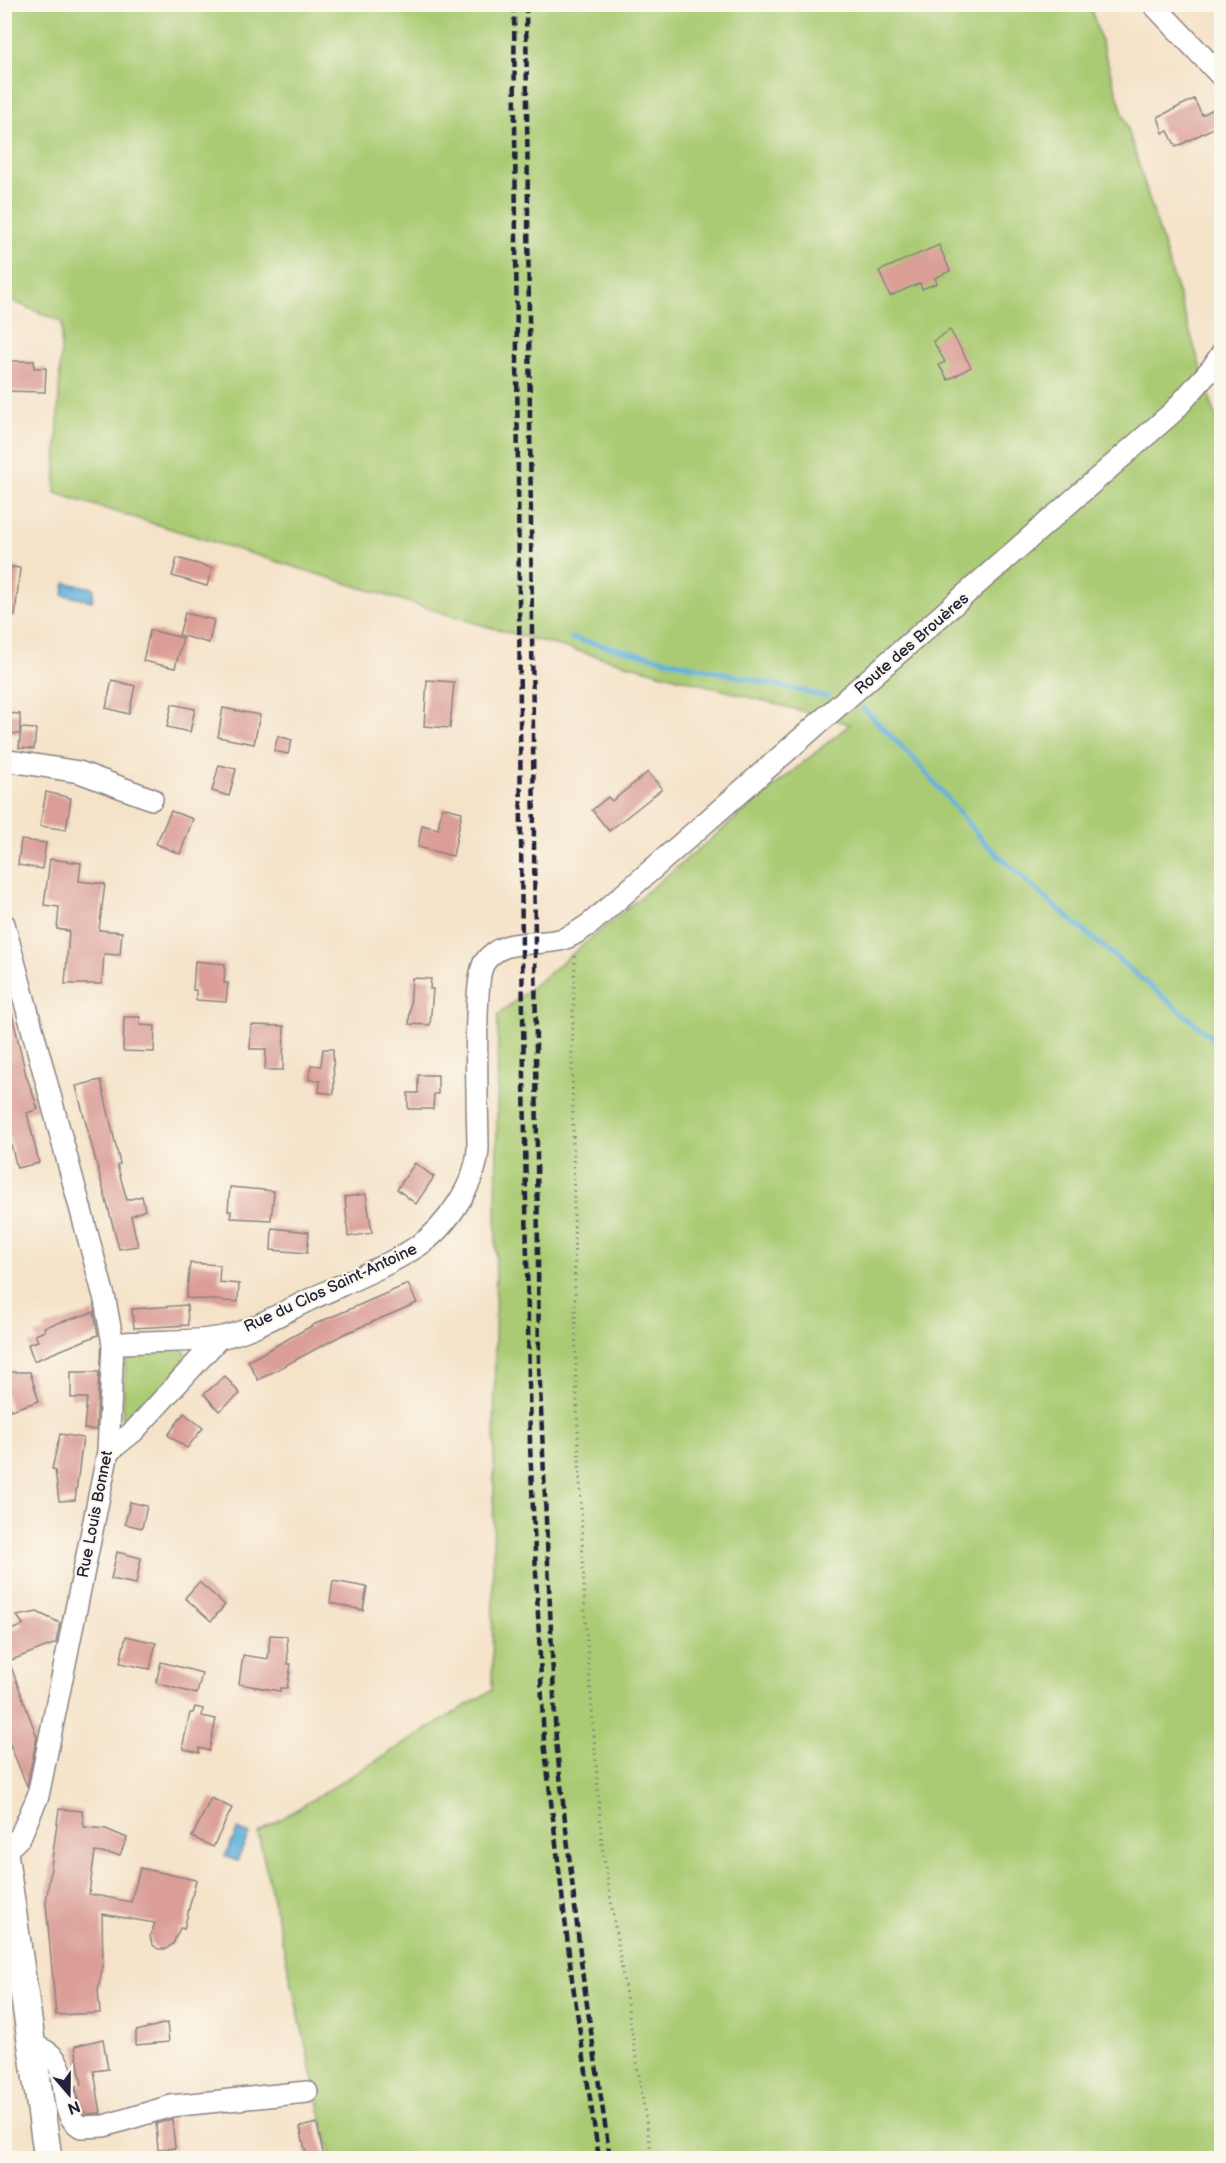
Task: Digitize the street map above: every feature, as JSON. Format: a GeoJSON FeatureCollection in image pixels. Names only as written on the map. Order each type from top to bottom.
{"type":"FeatureCollection","features":[{"type":"Feature","properties":{"kind":"main road"},"geometry":{"type":"LineString","coordinates":[[4,1853],[12,1957],[34,2046],[48,2158]]}},
{"type":"Feature","properties":{"kind":"street"},"geometry":{"type":"LineString","coordinates":[[1153,4],[1221,77]]}},
{"type":"Feature","properties":{"kind":"street","name":"Route des Brouères"},"geometry":{"type":"LineString","coordinates":[[583,928],[1173,412],[1212,368],[1221,353]]}},
{"type":"Feature","properties":{"kind":"street"},"geometry":{"type":"LineString","coordinates":[[4,760],[79,772],[152,799]]}},
{"type":"Feature","properties":{"kind":"street","name":"Rue Louis Bonnet"},"geometry":{"type":"LineString","coordinates":[[4,924],[105,1300],[113,1344],[108,1452],[38,1796],[20,1836],[4,1853]]}},
{"type":"Feature","properties":{"kind":"street","name":"Rue du Clos Saint-Antoine"},"geometry":{"type":"LineString","coordinates":[[113,1344],[219,1338],[264,1321],[421,1245],[439,1227],[466,1191],[478,1150],[475,1102],[482,965],[493,952],[505,946],[563,939],[583,928]]}},
{"type":"Feature","properties":{"kind":"street","name":"Rue du Clos Saint-Antoine"},"geometry":{"type":"LineString","coordinates":[[108,1452],[134,1431],[219,1338]]}},
{"type":"Feature","properties":{"kind":"street"},"geometry":{"type":"LineString","coordinates":[[34,2046],[49,2050],[58,2060],[69,2112],[76,2124],[81,2127],[104,2126],[171,2106],[307,2092]]}},
{"type":"Feature","properties":{"kind":"path"},"geometry":{"type":"LineString","coordinates":[[583,928],[572,1048],[576,1376],[585,1615],[602,1845],[652,2158]]}},
{"type":"Feature","properties":{"kind":"green space"},"geometry":{"type":"Polygon","coordinates":[[[4,5],[1090,5],[1221,434],[1221,2158],[331,2158],[258,1833],[492,1690],[498,1015],[850,724],[485,626],[55,493],[62,322],[5,298],[4,5]]]}},
{"type":"Feature","properties":{"kind":"green space"},"geometry":{"type":"Polygon","coordinates":[[[183,1349],[188,1358],[135,1419],[122,1422],[126,1354],[183,1349]]]}},
{"type":"Feature","properties":{"kind":"water"},"geometry":{"type":"Polygon","coordinates":[[[65,583],[94,588],[92,601],[63,595],[65,583]]]}},
{"type":"Feature","properties":{"kind":"water"},"geometry":{"type":"Polygon","coordinates":[[[238,1829],[249,1834],[237,1861],[225,1856],[238,1829]]]}},
{"type":"Feature","properties":{"kind":"building"},"geometry":{"type":"Polygon","coordinates":[[[1194,99],[1202,115],[1221,105],[1221,124],[1176,147],[1168,131],[1163,133],[1158,117],[1194,99]]]}},
{"type":"Feature","properties":{"kind":"building"},"geometry":{"type":"Polygon","coordinates":[[[939,245],[950,271],[935,278],[937,283],[922,289],[920,283],[890,296],[879,271],[939,245]]]}},
{"type":"Feature","properties":{"kind":"building"},"geometry":{"type":"Polygon","coordinates":[[[950,330],[971,367],[948,380],[939,365],[945,362],[933,341],[950,330]]]}},
{"type":"Feature","properties":{"kind":"building"},"geometry":{"type":"Polygon","coordinates":[[[4,361],[34,361],[34,368],[46,368],[45,392],[4,391],[4,361]]]}},
{"type":"Feature","properties":{"kind":"building"},"geometry":{"type":"Polygon","coordinates":[[[177,558],[212,568],[207,586],[172,576],[177,558]]]}},
{"type":"Feature","properties":{"kind":"building"},"geometry":{"type":"Polygon","coordinates":[[[4,566],[20,568],[15,616],[4,615],[4,566]]]}},
{"type":"Feature","properties":{"kind":"building"},"geometry":{"type":"Polygon","coordinates":[[[185,613],[214,620],[209,643],[179,635],[185,613]]]}},
{"type":"Feature","properties":{"kind":"building"},"geometry":{"type":"Polygon","coordinates":[[[150,630],[183,638],[175,668],[143,661],[150,630]]]}},
{"type":"Feature","properties":{"kind":"building"},"geometry":{"type":"Polygon","coordinates":[[[112,680],[135,686],[129,714],[106,708],[112,680]]]}},
{"type":"Feature","properties":{"kind":"building"},"geometry":{"type":"Polygon","coordinates":[[[427,680],[454,682],[450,728],[424,726],[427,680]]]}},
{"type":"Feature","properties":{"kind":"building"},"geometry":{"type":"Polygon","coordinates":[[[172,704],[195,709],[190,732],[167,727],[172,704]]]}},
{"type":"Feature","properties":{"kind":"building"},"geometry":{"type":"Polygon","coordinates":[[[223,708],[260,715],[254,744],[218,737],[223,708]]]}},
{"type":"Feature","properties":{"kind":"building"},"geometry":{"type":"Polygon","coordinates":[[[4,713],[20,714],[20,734],[4,733],[4,713]]]}},
{"type":"Feature","properties":{"kind":"building"},"geometry":{"type":"Polygon","coordinates":[[[21,728],[36,729],[34,749],[19,748],[21,728]]]}},
{"type":"Feature","properties":{"kind":"building"},"geometry":{"type":"Polygon","coordinates":[[[278,736],[292,740],[288,754],[274,751],[278,736]]]}},
{"type":"Feature","properties":{"kind":"building"},"geometry":{"type":"Polygon","coordinates":[[[219,765],[236,769],[229,796],[212,791],[219,765]]]}},
{"type":"Feature","properties":{"kind":"building"},"geometry":{"type":"Polygon","coordinates":[[[648,772],[662,789],[609,831],[592,810],[608,797],[612,801],[648,772]]]}},
{"type":"Feature","properties":{"kind":"building"},"geometry":{"type":"Polygon","coordinates":[[[46,792],[71,798],[66,830],[40,826],[46,792]]]}},
{"type":"Feature","properties":{"kind":"building"},"geometry":{"type":"Polygon","coordinates":[[[442,807],[462,812],[453,856],[418,847],[422,825],[438,829],[442,807]]]}},
{"type":"Feature","properties":{"kind":"building"},"geometry":{"type":"Polygon","coordinates":[[[171,811],[193,819],[180,854],[156,844],[171,811]]]}},
{"type":"Feature","properties":{"kind":"building"},"geometry":{"type":"Polygon","coordinates":[[[21,840],[46,843],[42,869],[18,865],[21,840]]]}},
{"type":"Feature","properties":{"kind":"building"},"geometry":{"type":"Polygon","coordinates":[[[50,859],[81,863],[79,881],[105,884],[99,930],[122,932],[120,955],[104,954],[102,984],[65,984],[69,931],[57,929],[59,907],[44,905],[50,859]]]}},
{"type":"Feature","properties":{"kind":"building"},"geometry":{"type":"Polygon","coordinates":[[[195,961],[225,964],[224,983],[228,983],[226,1002],[196,1000],[196,990],[193,990],[195,961]]]}},
{"type":"Feature","properties":{"kind":"building"},"geometry":{"type":"Polygon","coordinates":[[[412,978],[431,979],[430,989],[433,989],[430,1025],[409,1024],[412,978]]]}},
{"type":"Feature","properties":{"kind":"building"},"geometry":{"type":"Polygon","coordinates":[[[11,1009],[26,1075],[38,1109],[27,1113],[39,1163],[17,1168],[4,1117],[4,1010],[11,1009]]]}},
{"type":"Feature","properties":{"kind":"building"},"geometry":{"type":"Polygon","coordinates":[[[124,1017],[140,1017],[140,1025],[155,1026],[154,1052],[123,1051],[124,1017]]]}},
{"type":"Feature","properties":{"kind":"building"},"geometry":{"type":"Polygon","coordinates":[[[251,1025],[284,1026],[283,1070],[265,1070],[266,1049],[250,1049],[251,1025]]]}},
{"type":"Feature","properties":{"kind":"building"},"geometry":{"type":"Polygon","coordinates":[[[323,1049],[333,1049],[334,1094],[319,1092],[320,1081],[309,1080],[311,1065],[321,1066],[323,1049]]]}},
{"type":"Feature","properties":{"kind":"building"},"geometry":{"type":"Polygon","coordinates":[[[418,1075],[438,1075],[438,1094],[434,1094],[433,1109],[408,1109],[408,1093],[418,1093],[418,1075]]]}},
{"type":"Feature","properties":{"kind":"building"},"geometry":{"type":"Polygon","coordinates":[[[101,1080],[120,1164],[117,1165],[127,1200],[142,1196],[145,1210],[131,1216],[138,1246],[119,1249],[76,1086],[101,1080]]]}},
{"type":"Feature","properties":{"kind":"building"},"geometry":{"type":"Polygon","coordinates":[[[415,1163],[434,1177],[416,1204],[397,1189],[415,1163]]]}},
{"type":"Feature","properties":{"kind":"building"},"geometry":{"type":"Polygon","coordinates":[[[230,1187],[274,1191],[271,1220],[231,1218],[231,1211],[228,1211],[230,1187]]]}},
{"type":"Feature","properties":{"kind":"building"},"geometry":{"type":"Polygon","coordinates":[[[366,1194],[372,1233],[348,1237],[345,1197],[366,1194]]]}},
{"type":"Feature","properties":{"kind":"building"},"geometry":{"type":"Polygon","coordinates":[[[272,1228],[309,1232],[307,1253],[271,1250],[272,1228]]]}},
{"type":"Feature","properties":{"kind":"building"},"geometry":{"type":"Polygon","coordinates":[[[190,1263],[220,1265],[219,1282],[239,1284],[238,1302],[186,1298],[190,1263]]]}},
{"type":"Feature","properties":{"kind":"building"},"geometry":{"type":"Polygon","coordinates":[[[408,1284],[417,1303],[344,1334],[258,1380],[248,1361],[315,1324],[408,1284]]]}},
{"type":"Feature","properties":{"kind":"building"},"geometry":{"type":"Polygon","coordinates":[[[187,1305],[188,1325],[134,1328],[132,1309],[187,1305]]]}},
{"type":"Feature","properties":{"kind":"building"},"geometry":{"type":"Polygon","coordinates":[[[94,1312],[98,1335],[34,1361],[28,1344],[38,1341],[35,1335],[45,1331],[44,1327],[94,1312]]]}},
{"type":"Feature","properties":{"kind":"building"},"geometry":{"type":"Polygon","coordinates":[[[4,1372],[30,1372],[39,1401],[11,1410],[4,1388],[4,1372]]]}},
{"type":"Feature","properties":{"kind":"building"},"geometry":{"type":"Polygon","coordinates":[[[71,1372],[99,1372],[96,1430],[84,1429],[87,1398],[71,1398],[71,1372]]]}},
{"type":"Feature","properties":{"kind":"building"},"geometry":{"type":"Polygon","coordinates":[[[225,1376],[240,1394],[219,1411],[204,1394],[225,1376]]]}},
{"type":"Feature","properties":{"kind":"building"},"geometry":{"type":"Polygon","coordinates":[[[184,1413],[203,1428],[187,1448],[168,1435],[184,1413]]]}},
{"type":"Feature","properties":{"kind":"building"},"geometry":{"type":"Polygon","coordinates":[[[60,1434],[83,1438],[75,1500],[59,1501],[55,1470],[52,1469],[60,1434]]]}},
{"type":"Feature","properties":{"kind":"building"},"geometry":{"type":"Polygon","coordinates":[[[130,1502],[147,1506],[142,1528],[125,1524],[130,1502]]]}},
{"type":"Feature","properties":{"kind":"building"},"geometry":{"type":"Polygon","coordinates":[[[117,1552],[141,1558],[136,1584],[111,1579],[117,1552]]]}},
{"type":"Feature","properties":{"kind":"building"},"geometry":{"type":"Polygon","coordinates":[[[333,1581],[367,1587],[363,1610],[330,1603],[333,1581]]]}},
{"type":"Feature","properties":{"kind":"building"},"geometry":{"type":"Polygon","coordinates":[[[199,1582],[225,1605],[211,1621],[185,1598],[199,1582]]]}},
{"type":"Feature","properties":{"kind":"building"},"geometry":{"type":"Polygon","coordinates":[[[37,1612],[60,1623],[56,1643],[9,1661],[37,1737],[27,1786],[4,1730],[4,1633],[24,1625],[17,1616],[37,1612]]]}},
{"type":"Feature","properties":{"kind":"building"},"geometry":{"type":"Polygon","coordinates":[[[270,1635],[287,1636],[288,1664],[291,1664],[287,1688],[280,1688],[280,1691],[239,1684],[243,1655],[268,1659],[270,1635]]]}},
{"type":"Feature","properties":{"kind":"building"},"geometry":{"type":"Polygon","coordinates":[[[126,1636],[156,1643],[150,1669],[120,1663],[126,1636]]]}},
{"type":"Feature","properties":{"kind":"building"},"geometry":{"type":"Polygon","coordinates":[[[161,1662],[202,1673],[197,1694],[156,1683],[161,1662]]]}},
{"type":"Feature","properties":{"kind":"building"},"geometry":{"type":"Polygon","coordinates":[[[195,1707],[203,1709],[202,1716],[216,1719],[209,1751],[199,1748],[199,1753],[184,1749],[183,1744],[190,1713],[193,1713],[195,1707]]]}},
{"type":"Feature","properties":{"kind":"building"},"geometry":{"type":"Polygon","coordinates":[[[211,1798],[232,1808],[213,1847],[192,1837],[211,1798]]]}},
{"type":"Feature","properties":{"kind":"building"},"geometry":{"type":"Polygon","coordinates":[[[59,1809],[82,1811],[84,1827],[106,1829],[127,1838],[120,1855],[95,1852],[89,1894],[131,1902],[140,1868],[196,1880],[184,1929],[180,1928],[173,1944],[166,1949],[158,1949],[152,1944],[150,1936],[155,1923],[102,1914],[103,1966],[98,1990],[100,2013],[56,2015],[46,1903],[59,1809]]]}},
{"type":"Feature","properties":{"kind":"building"},"geometry":{"type":"Polygon","coordinates":[[[167,2023],[169,2042],[136,2045],[136,2031],[167,2023]]]}},
{"type":"Feature","properties":{"kind":"building"},"geometry":{"type":"Polygon","coordinates":[[[103,2039],[108,2069],[94,2071],[101,2113],[86,2114],[79,2104],[77,2095],[76,2086],[82,2085],[75,2046],[103,2039]]]}},
{"type":"Feature","properties":{"kind":"building"},"geometry":{"type":"Polygon","coordinates":[[[172,2119],[175,2148],[158,2150],[156,2124],[172,2119]]]}},
{"type":"Feature","properties":{"kind":"building"},"geometry":{"type":"Polygon","coordinates":[[[317,2123],[324,2158],[307,2158],[300,2127],[317,2123]]]}},
{"type":"Feature","properties":{"kind":"waterway"},"geometry":{"type":"LineString","coordinates":[[571,638],[827,697]]}},
{"type":"Feature","properties":{"kind":"waterway"},"geometry":{"type":"LineString","coordinates":[[863,708],[918,763],[983,841],[1052,904],[1222,1046]]}},
{"type":"Feature","properties":{"kind":"railway"},"geometry":{"type":"LineString","coordinates":[[514,4],[522,953],[530,1446],[544,1742],[572,1979],[599,2158]]}},
{"type":"Feature","properties":{"kind":"railway"},"geometry":{"type":"LineString","coordinates":[[526,4],[539,1364],[556,1741],[583,1978],[610,2158]]}}]}
